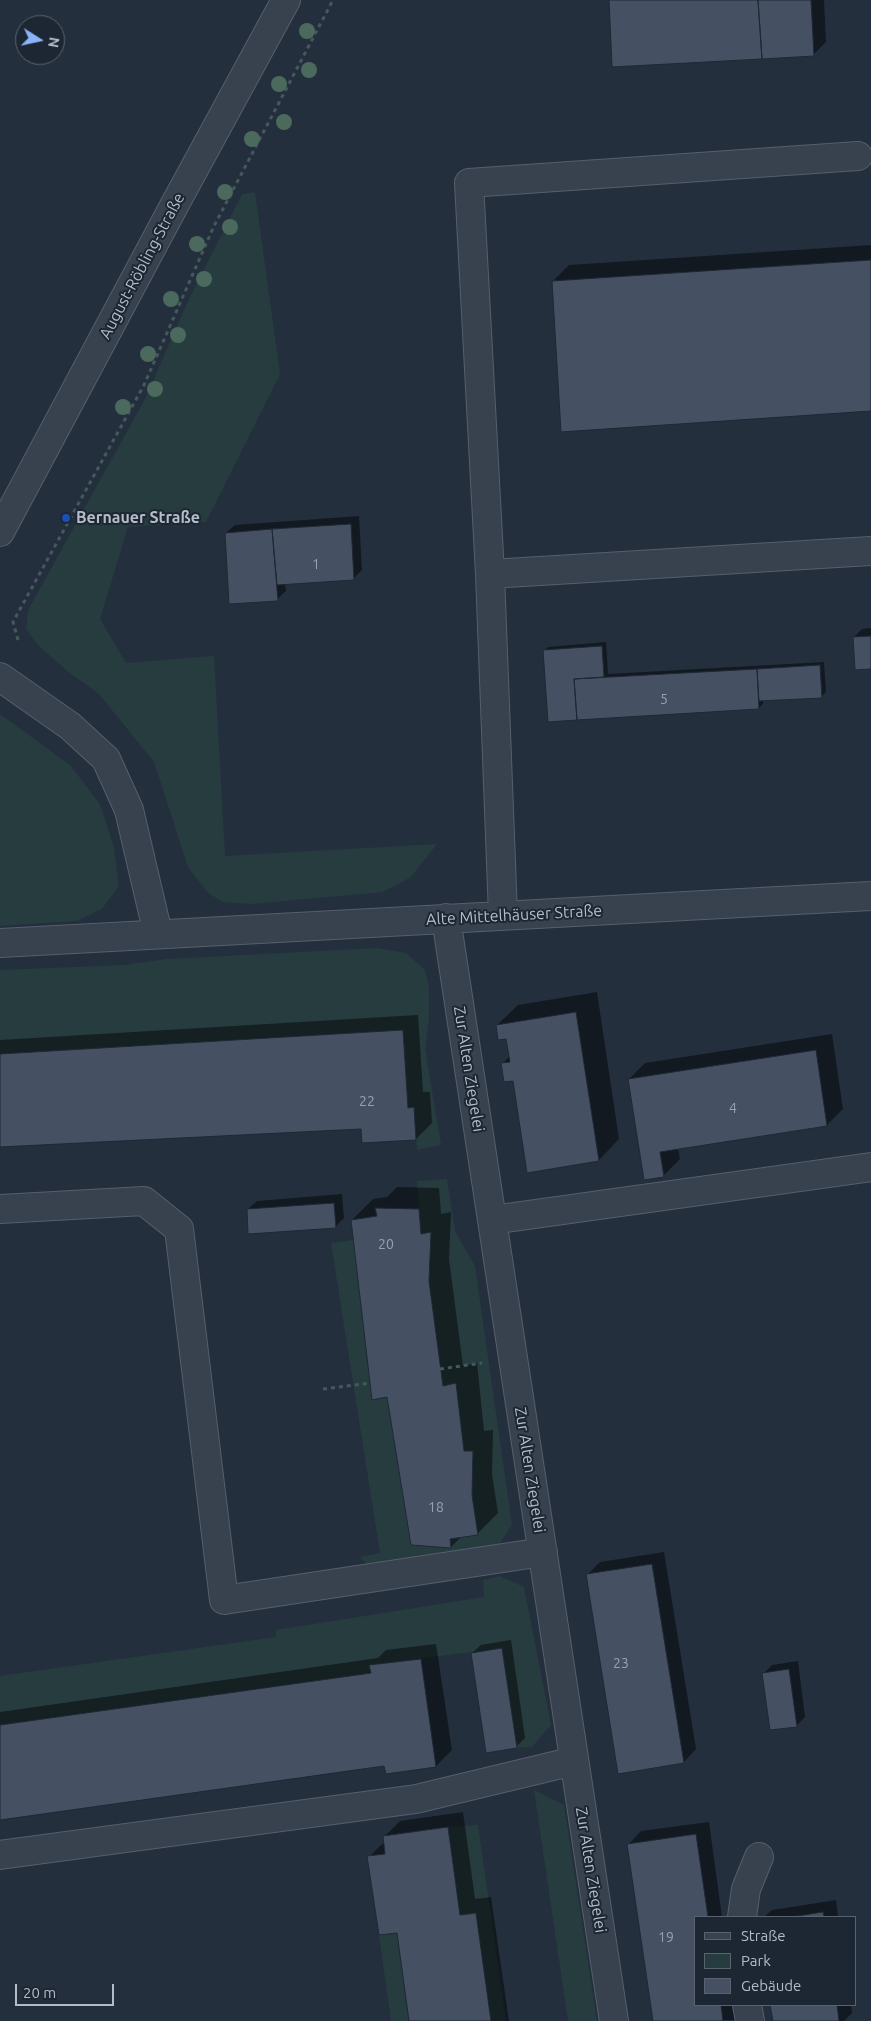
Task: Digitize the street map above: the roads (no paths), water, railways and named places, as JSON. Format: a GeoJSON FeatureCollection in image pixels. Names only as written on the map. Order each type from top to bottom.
{"type":"FeatureCollection","features":[{"type":"Feature","properties":{"kind":"street","name":"August-Röbling-Straße"},"geometry":{"type":"LineString","coordinates":[[0,532],[286,0]]}},
{"type":"Feature","properties":{"kind":"street"},"geometry":{"type":"LineString","coordinates":[[503,915],[490,574],[469,183],[858,156]]}},
{"type":"Feature","properties":{"kind":"street"},"geometry":{"type":"LineString","coordinates":[[490,574],[871,551]]}},
{"type":"Feature","properties":{"kind":"street"},"geometry":{"type":"LineString","coordinates":[[0,677],[70,726],[106,759],[130,810],[158,934]]}},
{"type":"Feature","properties":{"kind":"street","name":"Alte Mittelhäuser Straße"},"geometry":{"type":"LineString","coordinates":[[0,942],[871,896]]}},
{"type":"Feature","properties":{"kind":"street","name":"Zur Alten Ziegelei"},"geometry":{"type":"LineString","coordinates":[[446,918],[614,2021]]}},
{"type":"Feature","properties":{"kind":"street"},"geometry":{"type":"LineString","coordinates":[[492,1220],[871,1167]]}},
{"type":"Feature","properties":{"kind":"street"},"geometry":{"type":"LineString","coordinates":[[0,1209],[144,1201],[179,1229],[224,1600],[543,1552]]}},
{"type":"Feature","properties":{"kind":"street"},"geometry":{"type":"LineString","coordinates":[[0,1855],[416,1799],[574,1761]]}},
{"type":"Feature","properties":{"kind":"street"},"geometry":{"type":"LineString","coordinates":[[742,1916],[746,1889],[760,1857]]}},
{"type":"Feature","properties":{"kind":"street"},"geometry":{"type":"LineString","coordinates":[[747,2006],[750,2021]]}},
{"type":"Feature","properties":{"kind":"place","name":"Bernauer Straße"},"geometry":{"type":"Point","coordinates":[66,518]}}]}
